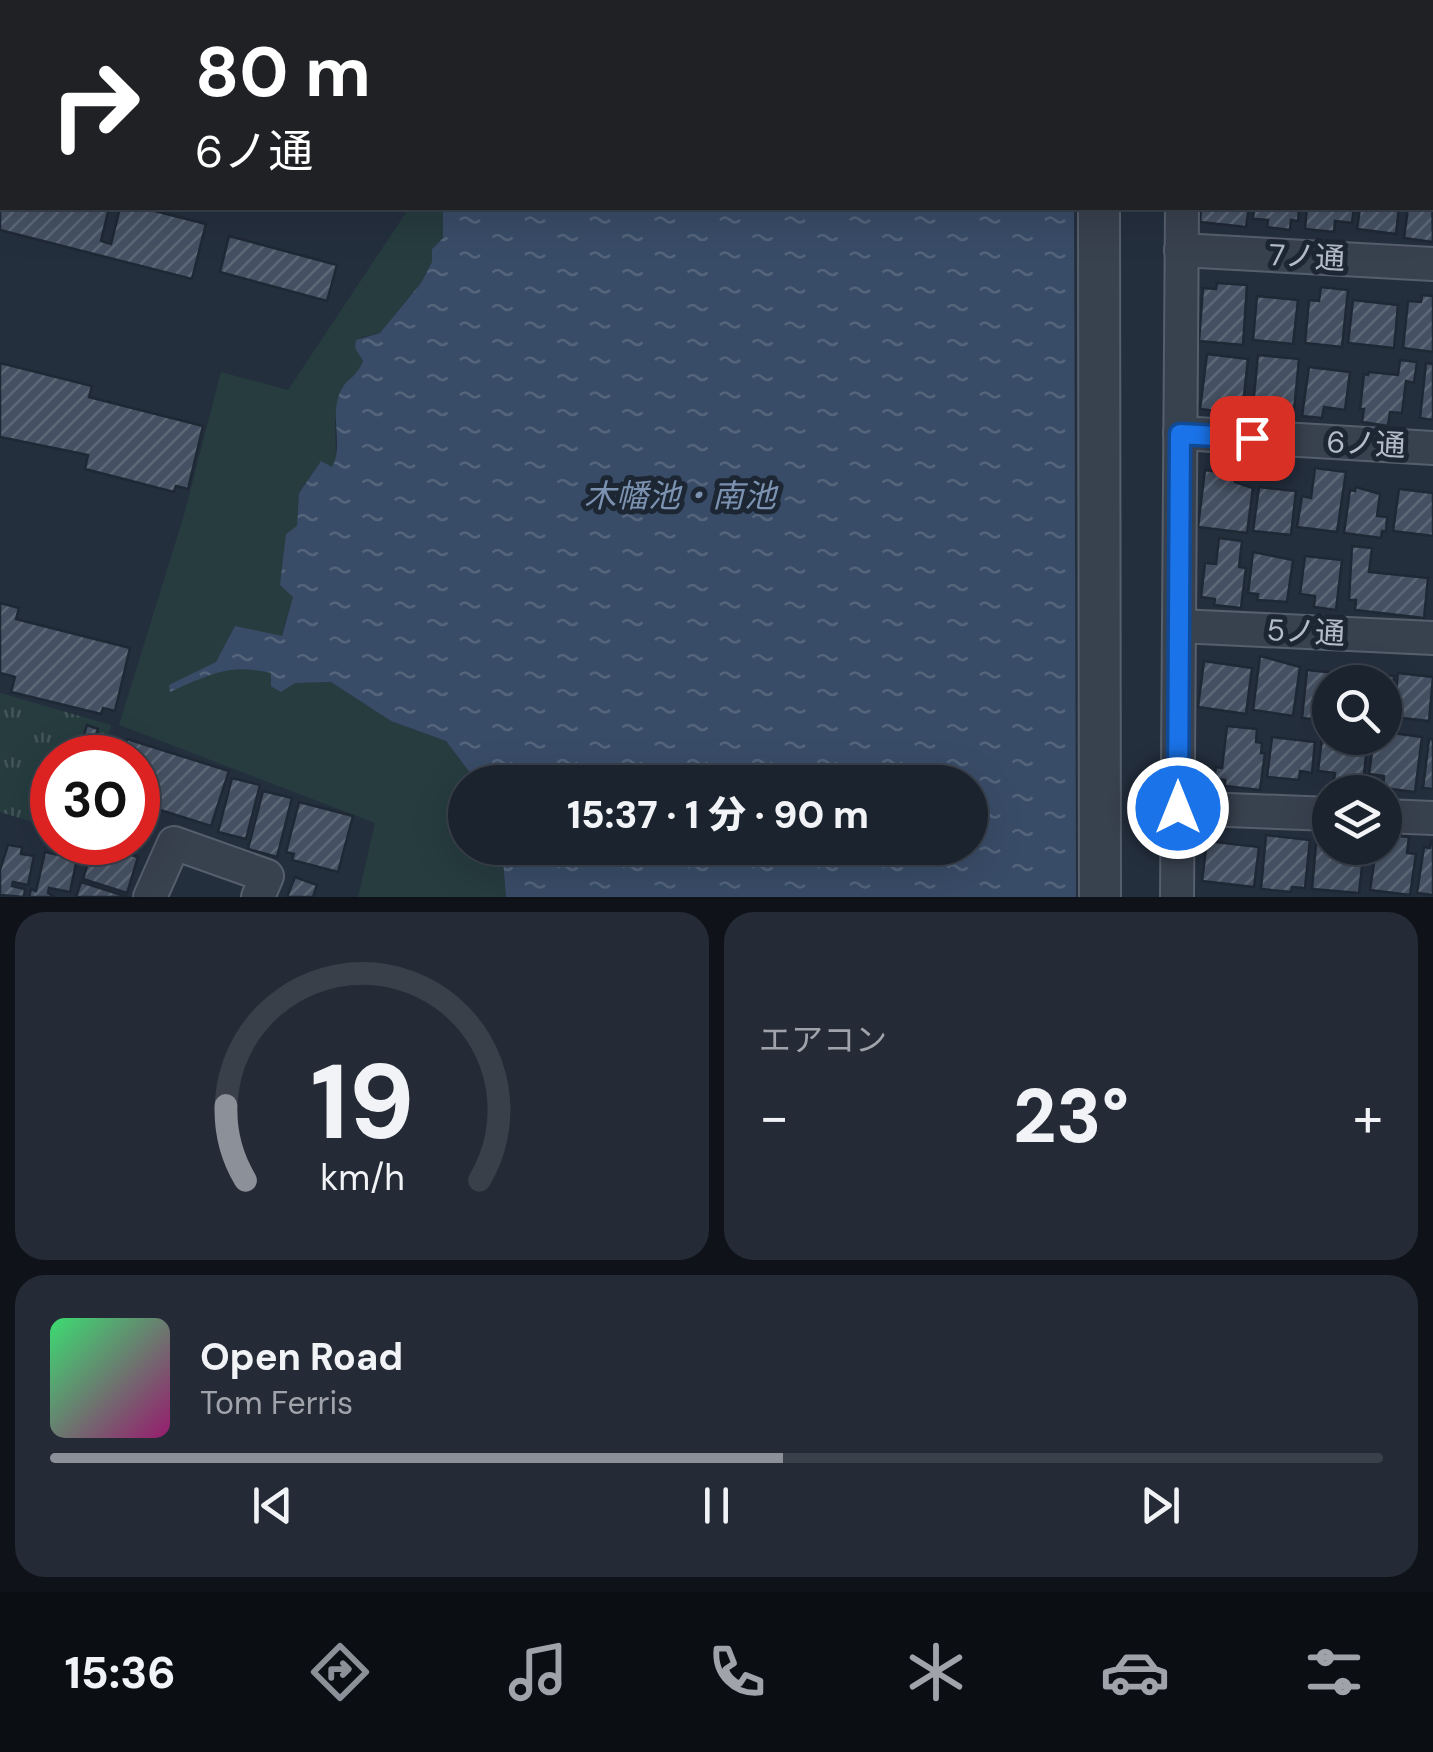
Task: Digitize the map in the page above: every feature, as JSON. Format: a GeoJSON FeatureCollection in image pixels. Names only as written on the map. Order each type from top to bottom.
{"type":"FeatureCollection","features":[{"type":"Feature","properties":{"kind":"street"},"geometry":{"type":"LineString","coordinates":[[1099,210],[1100,897]]}},
{"type":"Feature","properties":{"kind":"street"},"geometry":{"type":"LineString","coordinates":[[1177,897],[1182,210]]}},
{"type":"Feature","properties":{"kind":"street","name":"7ノ通"},"geometry":{"type":"LineString","coordinates":[[1182,250],[1433,264]]}},
{"type":"Feature","properties":{"kind":"street","name":"6ノ通"},"geometry":{"type":"LineString","coordinates":[[1180,434],[1433,448]]}},
{"type":"Feature","properties":{"kind":"street","name":"5ノ通"},"geometry":{"type":"LineString","coordinates":[[1179,626],[1433,638]]}},
{"type":"Feature","properties":{"kind":"street"},"geometry":{"type":"LineString","coordinates":[[1178,808],[1312,813]]}},
{"type":"Feature","properties":{"kind":"street"},"geometry":{"type":"LineString","coordinates":[[1402,817],[1433,818]]}},
{"type":"Feature","properties":{"kind":"street"},"geometry":{"type":"LineString","coordinates":[[150,897],[174,843],[266,876],[258,897]]}},
{"type":"Feature","properties":{"kind":"green space"},"geometry":{"type":"Polygon","coordinates":[[[408,210],[443,210],[443,238],[432,249],[432,262],[421,283],[380,333],[362,337],[355,348],[363,361],[335,420],[333,468],[321,461],[299,492],[293,597],[281,637],[235,626],[216,662],[171,691],[215,672],[242,666],[295,683],[331,682],[391,721],[446,741],[464,765],[448,765],[448,865],[503,865],[506,897],[358,897],[375,823],[160,741],[160,735],[145,735],[119,725],[184,515],[221,372],[288,390],[408,210]]]}},
{"type":"Feature","properties":{"kind":"green space"},"geometry":{"type":"Polygon","coordinates":[[[0,693],[111,725],[108,735],[30,735],[30,821],[0,812],[0,693]]]}},
{"type":"Feature","properties":{"kind":"water","name":"木幡池・南池"},"geometry":{"type":"Polygon","coordinates":[[[443,210],[1074,210],[1076,897],[506,897],[503,865],[988,865],[988,765],[464,765],[446,741],[391,721],[331,682],[295,683],[281,692],[271,686],[271,673],[243,669],[208,676],[170,692],[169,685],[216,662],[235,626],[282,636],[293,597],[280,585],[286,534],[297,526],[299,493],[321,461],[332,467],[336,458],[338,396],[363,361],[355,348],[356,340],[380,333],[421,283],[432,262],[432,249],[443,238],[443,210]]]}},
{"type":"Feature","properties":{"kind":"building"},"geometry":{"type":"Polygon","coordinates":[[[0,210],[109,210],[101,241],[111,244],[120,210],[151,210],[206,224],[192,279],[0,230],[0,210]]]}},
{"type":"Feature","properties":{"kind":"building"},"geometry":{"type":"Polygon","coordinates":[[[1201,210],[1249,210],[1246,227],[1200,222],[1201,210]]]}},
{"type":"Feature","properties":{"kind":"building"},"geometry":{"type":"Polygon","coordinates":[[[1254,210],[1299,210],[1298,221],[1291,220],[1290,230],[1267,227],[1268,220],[1253,219],[1254,210]]]}},
{"type":"Feature","properties":{"kind":"building"},"geometry":{"type":"Polygon","coordinates":[[[1307,210],[1354,210],[1352,223],[1335,221],[1334,232],[1305,229],[1307,210]]]}},
{"type":"Feature","properties":{"kind":"building"},"geometry":{"type":"Polygon","coordinates":[[[1360,210],[1399,210],[1396,234],[1357,229],[1360,210]]]}},
{"type":"Feature","properties":{"kind":"building"},"geometry":{"type":"Polygon","coordinates":[[[1408,210],[1432,210],[1433,242],[1404,238],[1408,210]]]}},
{"type":"Feature","properties":{"kind":"building"},"geometry":{"type":"Polygon","coordinates":[[[229,236],[337,265],[327,301],[220,272],[229,236]]]}},
{"type":"Feature","properties":{"kind":"building"},"geometry":{"type":"Polygon","coordinates":[[[1217,283],[1247,285],[1243,345],[1199,341],[1203,288],[1216,289],[1217,283]]]}},
{"type":"Feature","properties":{"kind":"building"},"geometry":{"type":"Polygon","coordinates":[[[1321,287],[1348,290],[1342,347],[1305,343],[1309,300],[1319,301],[1321,287]]]}},
{"type":"Feature","properties":{"kind":"building"},"geometry":{"type":"Polygon","coordinates":[[[1422,295],[1433,296],[1433,352],[1403,348],[1408,301],[1421,302],[1422,295]]]}},
{"type":"Feature","properties":{"kind":"building"},"geometry":{"type":"Polygon","coordinates":[[[1257,296],[1298,300],[1293,344],[1253,340],[1257,296]]]}},
{"type":"Feature","properties":{"kind":"building"},"geometry":{"type":"Polygon","coordinates":[[[1353,300],[1398,305],[1394,348],[1348,343],[1353,300]]]}},
{"type":"Feature","properties":{"kind":"building"},"geometry":{"type":"Polygon","coordinates":[[[1207,354],[1248,359],[1242,414],[1200,409],[1207,354]]]}},
{"type":"Feature","properties":{"kind":"building"},"geometry":{"type":"Polygon","coordinates":[[[1258,355],[1299,359],[1293,421],[1265,419],[1266,407],[1253,406],[1258,355]]]}},
{"type":"Feature","properties":{"kind":"building"},"geometry":{"type":"Polygon","coordinates":[[[1400,360],[1417,362],[1414,383],[1406,381],[1402,413],[1390,412],[1388,426],[1362,422],[1364,374],[1398,375],[1400,360]]]}},
{"type":"Feature","properties":{"kind":"building"},"geometry":{"type":"Polygon","coordinates":[[[0,363],[92,386],[89,397],[203,426],[188,489],[176,486],[174,492],[85,469],[88,455],[0,437],[0,363]]]}},
{"type":"Feature","properties":{"kind":"building"},"geometry":{"type":"Polygon","coordinates":[[[1426,363],[1433,364],[1433,420],[1420,418],[1426,363]]]}},
{"type":"Feature","properties":{"kind":"building"},"geometry":{"type":"Polygon","coordinates":[[[1309,367],[1350,372],[1345,410],[1324,407],[1322,418],[1302,416],[1309,367]]]}},
{"type":"Feature","properties":{"kind":"building"},"geometry":{"type":"Polygon","coordinates":[[[1315,468],[1346,472],[1337,532],[1297,527],[1302,496],[1311,498],[1315,468]]]}},
{"type":"Feature","properties":{"kind":"building"},"geometry":{"type":"Polygon","coordinates":[[[1205,470],[1235,474],[1235,482],[1253,488],[1247,533],[1198,527],[1205,470]]]}},
{"type":"Feature","properties":{"kind":"building"},"geometry":{"type":"Polygon","coordinates":[[[1259,487],[1296,491],[1291,535],[1253,531],[1259,487]]]}},
{"type":"Feature","properties":{"kind":"building"},"geometry":{"type":"Polygon","coordinates":[[[1356,487],[1380,494],[1377,516],[1387,517],[1386,532],[1382,531],[1381,538],[1344,533],[1350,490],[1355,491],[1356,487]]]}},
{"type":"Feature","properties":{"kind":"building"},"geometry":{"type":"Polygon","coordinates":[[[1399,489],[1433,493],[1433,536],[1393,531],[1399,489]]]}},
{"type":"Feature","properties":{"kind":"building"},"geometry":{"type":"Polygon","coordinates":[[[1219,538],[1242,541],[1239,567],[1246,568],[1241,608],[1214,605],[1215,599],[1201,597],[1205,563],[1216,564],[1219,538]]]}},
{"type":"Feature","properties":{"kind":"building"},"geometry":{"type":"Polygon","coordinates":[[[1352,546],[1372,548],[1369,572],[1428,578],[1424,618],[1355,610],[1356,600],[1349,600],[1352,546]]]}},
{"type":"Feature","properties":{"kind":"building"},"geometry":{"type":"Polygon","coordinates":[[[1253,552],[1293,560],[1287,602],[1257,600],[1258,594],[1248,593],[1253,552]]]}},
{"type":"Feature","properties":{"kind":"building"},"geometry":{"type":"Polygon","coordinates":[[[1305,556],[1342,560],[1336,610],[1314,607],[1315,596],[1300,594],[1305,556]]]}},
{"type":"Feature","properties":{"kind":"building"},"geometry":{"type":"Polygon","coordinates":[[[0,603],[19,608],[16,619],[130,648],[115,711],[103,708],[101,714],[11,692],[15,677],[0,673],[0,603]]]}},
{"type":"Feature","properties":{"kind":"building"},"geometry":{"type":"Polygon","coordinates":[[[1260,656],[1300,667],[1293,716],[1253,710],[1260,656]]]}},
{"type":"Feature","properties":{"kind":"building"},"geometry":{"type":"Polygon","coordinates":[[[1204,661],[1252,668],[1246,714],[1198,707],[1204,661]]]}},
{"type":"Feature","properties":{"kind":"building"},"geometry":{"type":"Polygon","coordinates":[[[1307,670],[1312,671],[1312,719],[1302,718],[1307,670]]]}},
{"type":"Feature","properties":{"kind":"building"},"geometry":{"type":"Polygon","coordinates":[[[1402,673],[1433,677],[1429,721],[1402,718],[1402,673]]]}},
{"type":"Feature","properties":{"kind":"building"},"geometry":{"type":"Polygon","coordinates":[[[87,725],[98,729],[96,735],[84,735],[87,725]]]}},
{"type":"Feature","properties":{"kind":"building"},"geometry":{"type":"Polygon","coordinates":[[[1227,726],[1257,729],[1256,742],[1262,743],[1261,753],[1265,753],[1260,790],[1225,786],[1225,780],[1214,779],[1216,767],[1222,768],[1227,726]]]}},
{"type":"Feature","properties":{"kind":"building"},"geometry":{"type":"Polygon","coordinates":[[[1402,734],[1422,737],[1415,792],[1402,790],[1402,775],[1369,774],[1372,755],[1402,755],[1402,734]]]}},
{"type":"Feature","properties":{"kind":"building"},"geometry":{"type":"Polygon","coordinates":[[[1272,737],[1312,742],[1312,773],[1300,771],[1299,780],[1267,777],[1272,737]]]}},
{"type":"Feature","properties":{"kind":"building"},"geometry":{"type":"Polygon","coordinates":[[[1429,739],[1433,739],[1433,789],[1423,788],[1429,739]]]}},
{"type":"Feature","properties":{"kind":"building"},"geometry":{"type":"Polygon","coordinates":[[[160,749],[229,771],[211,826],[160,810],[160,749]]]}},
{"type":"Feature","properties":{"kind":"building"},"geometry":{"type":"Polygon","coordinates":[[[1320,755],[1366,755],[1364,775],[1318,771],[1320,755]]]}},
{"type":"Feature","properties":{"kind":"building"},"geometry":{"type":"Polygon","coordinates":[[[232,778],[260,785],[246,839],[218,832],[232,778]]]}},
{"type":"Feature","properties":{"kind":"building"},"geometry":{"type":"Polygon","coordinates":[[[263,791],[292,798],[277,857],[248,849],[263,791]]]}},
{"type":"Feature","properties":{"kind":"building"},"geometry":{"type":"Polygon","coordinates":[[[299,802],[353,816],[338,872],[292,860],[294,854],[286,852],[299,802]]]}},
{"type":"Feature","properties":{"kind":"building"},"geometry":{"type":"Polygon","coordinates":[[[1266,835],[1310,840],[1305,888],[1292,887],[1291,892],[1261,889],[1266,835]]]}},
{"type":"Feature","properties":{"kind":"building"},"geometry":{"type":"Polygon","coordinates":[[[1402,836],[1409,837],[1407,853],[1416,854],[1410,895],[1370,890],[1374,865],[1402,865],[1402,836]]]}},
{"type":"Feature","properties":{"kind":"building"},"geometry":{"type":"Polygon","coordinates":[[[1431,840],[1433,895],[1417,893],[1424,847],[1430,848],[1431,840]]]}},
{"type":"Feature","properties":{"kind":"building"},"geometry":{"type":"Polygon","coordinates":[[[1207,841],[1259,847],[1254,887],[1202,881],[1207,841]]]}},
{"type":"Feature","properties":{"kind":"building"},"geometry":{"type":"Polygon","coordinates":[[[8,845],[22,847],[21,854],[30,855],[28,885],[13,882],[12,886],[25,889],[24,897],[0,895],[0,870],[8,845]]]}},
{"type":"Feature","properties":{"kind":"building"},"geometry":{"type":"Polygon","coordinates":[[[42,865],[76,865],[70,892],[49,888],[48,893],[55,897],[29,897],[31,889],[36,891],[42,865]]]}},
{"type":"Feature","properties":{"kind":"building"},"geometry":{"type":"Polygon","coordinates":[[[87,865],[136,865],[127,893],[83,879],[87,865]]]}},
{"type":"Feature","properties":{"kind":"building"},"geometry":{"type":"Polygon","coordinates":[[[1314,865],[1362,865],[1359,893],[1312,889],[1314,865]]]}},
{"type":"Feature","properties":{"kind":"building"},"geometry":{"type":"Polygon","coordinates":[[[295,877],[317,885],[313,897],[287,897],[295,877]]]}},
{"type":"Feature","properties":{"kind":"building"},"geometry":{"type":"Polygon","coordinates":[[[81,882],[128,897],[76,897],[81,882]]]}},
{"type":"Feature","properties":{"kind":"route"},"geometry":{"type":"LineString","coordinates":[[1178,808],[1180,434],[1252,438]]}}]}
